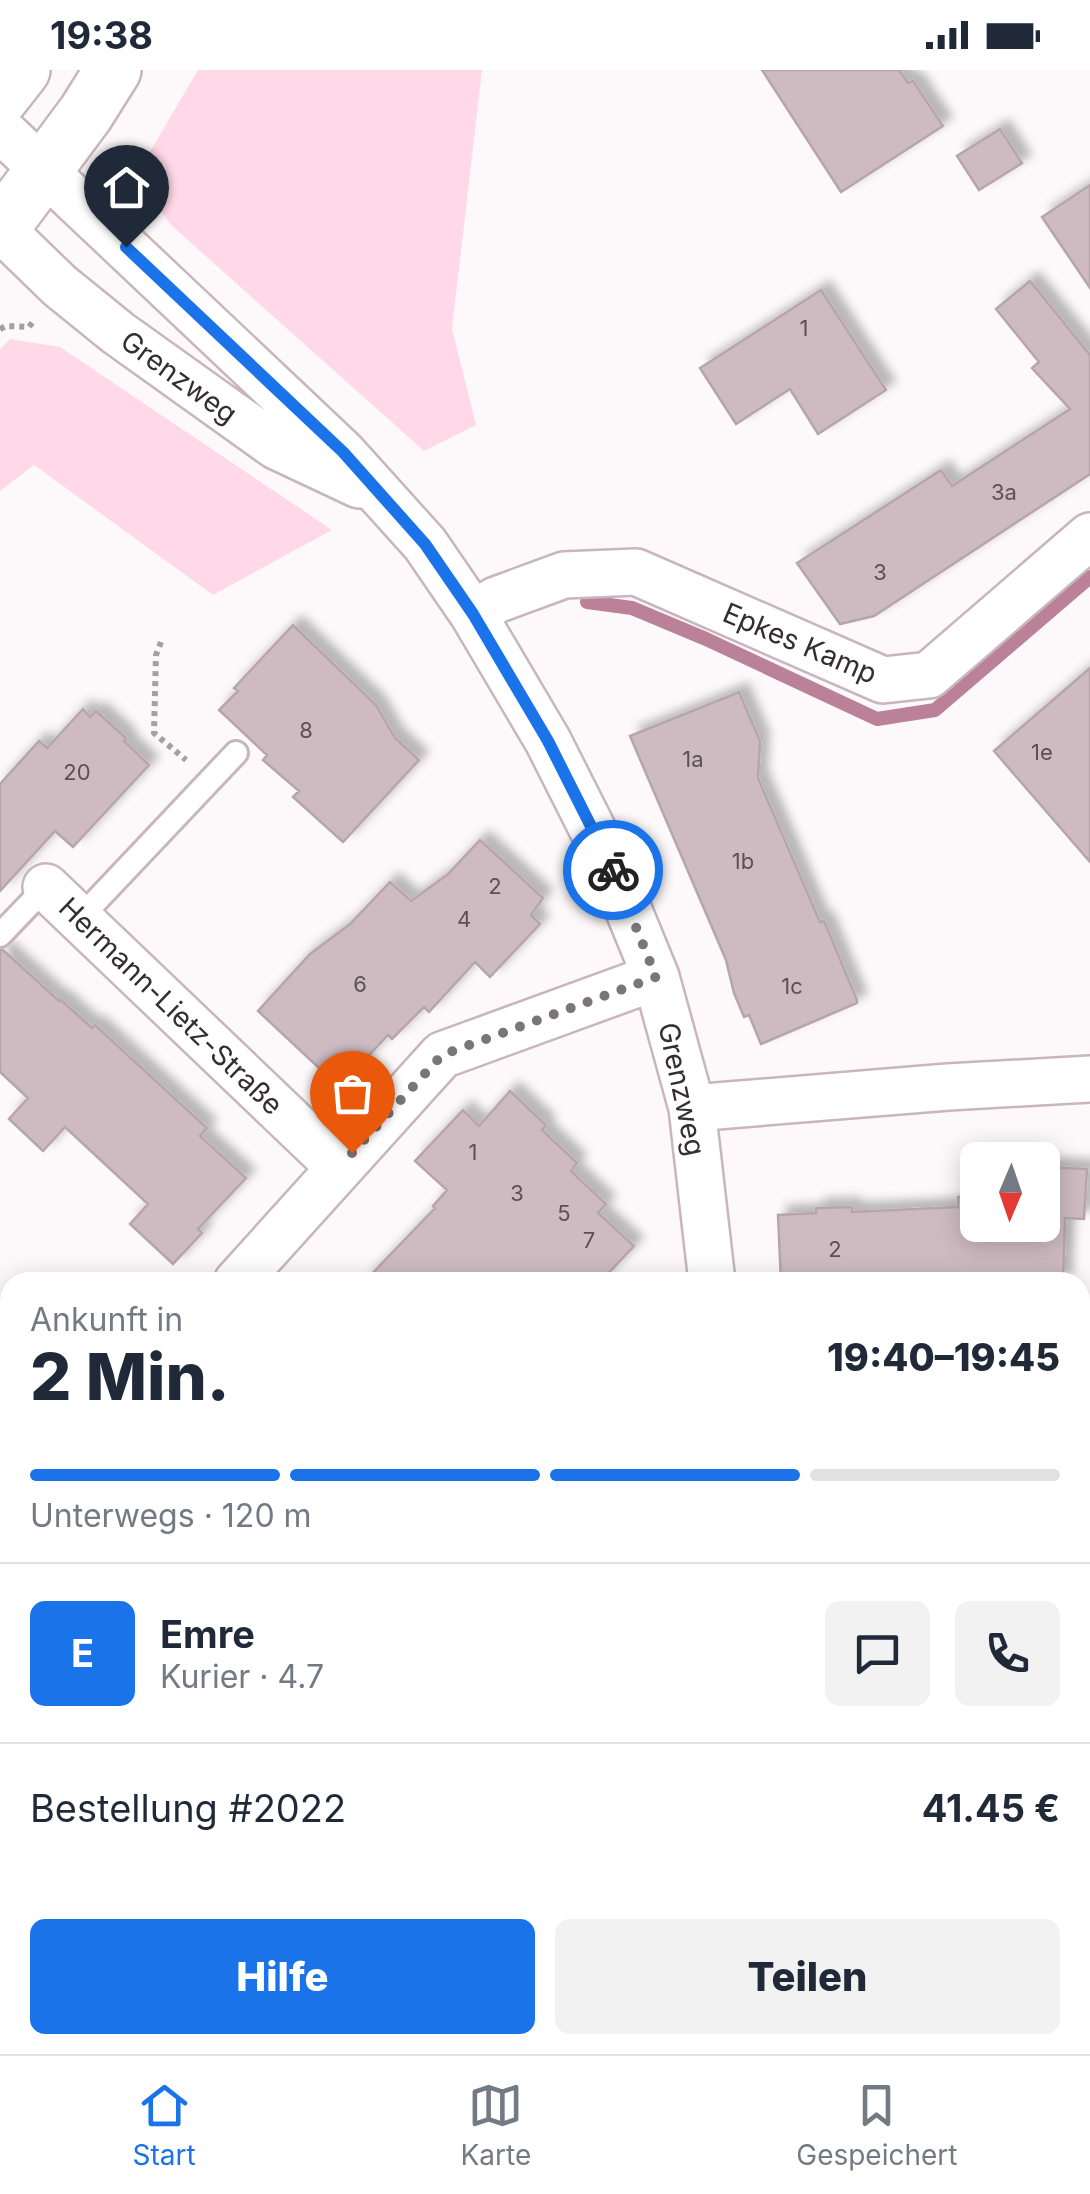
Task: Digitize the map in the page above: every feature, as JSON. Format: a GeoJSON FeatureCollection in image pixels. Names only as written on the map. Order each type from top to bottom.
{"type":"FeatureCollection","features":[{"type":"Feature","properties":{"kind":"main road"},"geometry":{"type":"LineString","coordinates":[[0,98],[22,70]]}},
{"type":"Feature","properties":{"kind":"main road"},"geometry":{"type":"LineString","coordinates":[[0,229],[113,70]]}},
{"type":"Feature","properties":{"kind":"street","name":"Grenzweg"},"geometry":{"type":"LineString","coordinates":[[0,130],[343,452],[425,544],[473,614],[548,741],[608,860],[656,977],[692,1108],[711,1272]]}},
{"type":"Feature","properties":{"kind":"street","name":"Grenzweg"},"geometry":{"type":"LineString","coordinates":[[0,229],[60,286],[118,333],[276,446],[379,494]]}},
{"type":"Feature","properties":{"kind":"street","name":"Epkes Kamp"},"geometry":{"type":"LineString","coordinates":[[473,614],[496,600],[564,576],[636,572],[884,680],[929,676],[1090,536]]}},
{"type":"Feature","properties":{"kind":"street","name":"Hermann-Lietz-Straße"},"geometry":{"type":"LineString","coordinates":[[46,887],[339,1167]]}},
{"type":"Feature","properties":{"kind":"street"},"geometry":{"type":"LineString","coordinates":[[247,1272],[442,1055],[656,977]]}},
{"type":"Feature","properties":{"kind":"street"},"geometry":{"type":"LineString","coordinates":[[692,1108],[948,1086],[1090,1079]]}},
{"type":"Feature","properties":{"kind":"lane"},"geometry":{"type":"LineString","coordinates":[[80,918],[236,752]]}},
{"type":"Feature","properties":{"kind":"lane"},"geometry":{"type":"LineString","coordinates":[[0,935],[46,887]]}},
{"type":"Feature","properties":{"kind":"path"},"geometry":{"type":"LineString","coordinates":[[124,141],[121,171],[126,184]]}},
{"type":"Feature","properties":{"kind":"path"},"geometry":{"type":"LineString","coordinates":[[0,330],[6,326],[29,327]]}},
{"type":"Feature","properties":{"kind":"path"},"geometry":{"type":"LineString","coordinates":[[162,642],[156,656],[154,734],[211,780]]}},
{"type":"Feature","properties":{"kind":"shaded area"},"geometry":{"type":"Polygon","coordinates":[[[198,70],[482,70],[452,329],[476,425],[424,451],[171,225],[149,194],[148,155],[198,70]]]}},
{"type":"Feature","properties":{"kind":"shaded area"},"geometry":{"type":"Polygon","coordinates":[[[10,339],[60,347],[332,530],[213,595],[34,465],[0,491],[0,349],[10,339]]]}},
{"type":"Feature","properties":{"kind":"building"},"geometry":{"type":"Polygon","coordinates":[[[762,70],[899,70],[908,83],[913,81],[943,126],[841,192],[762,70]]]}},
{"type":"Feature","properties":{"kind":"building"},"geometry":{"type":"Polygon","coordinates":[[[1000,129],[1022,163],[979,190],[957,156],[1000,129]]]}},
{"type":"Feature","properties":{"kind":"building"},"geometry":{"type":"Polygon","coordinates":[[[1090,185],[1090,288],[1042,217],[1090,185]]]}},
{"type":"Feature","properties":{"kind":"building"},"geometry":{"type":"Polygon","coordinates":[[[1030,281],[1090,355],[1090,474],[874,616],[840,624],[797,563],[941,470],[952,486],[1070,409],[1032,368],[1039,362],[996,309],[1030,281]]]}},
{"type":"Feature","properties":{"kind":"building"},"geometry":{"type":"Polygon","coordinates":[[[821,290],[886,390],[818,434],[790,389],[736,424],[700,368],[821,290]]]}},
{"type":"Feature","properties":{"kind":"building"},"geometry":{"type":"Polygon","coordinates":[[[293,625],[376,705],[395,738],[419,760],[343,842],[293,797],[299,791],[263,760],[267,755],[219,710],[238,691],[234,688],[293,625]]]}},
{"type":"Feature","properties":{"kind":"building"},"geometry":{"type":"Polygon","coordinates":[[[1090,668],[1090,862],[994,751],[1090,668]]]}},
{"type":"Feature","properties":{"kind":"building"},"geometry":{"type":"Polygon","coordinates":[[[739,692],[760,741],[758,778],[857,1000],[761,1044],[749,1015],[744,1017],[726,960],[630,736],[739,692]]]}},
{"type":"Feature","properties":{"kind":"building"},"geometry":{"type":"Polygon","coordinates":[[[83,709],[90,717],[96,711],[149,765],[73,847],[55,831],[0,891],[0,784],[39,741],[47,748],[83,709]]]}},
{"type":"Feature","properties":{"kind":"building"},"geometry":{"type":"Polygon","coordinates":[[[480,840],[543,898],[531,915],[540,924],[490,977],[475,962],[429,1012],[424,1007],[392,1039],[388,1035],[343,1083],[323,1066],[320,1069],[258,1011],[310,954],[350,924],[390,882],[411,901],[448,874],[480,840]]]}},
{"type":"Feature","properties":{"kind":"building"},"geometry":{"type":"Polygon","coordinates":[[[0,950],[92,1028],[95,1025],[207,1128],[200,1136],[246,1178],[198,1229],[202,1233],[173,1264],[130,1224],[148,1204],[65,1127],[43,1151],[9,1119],[28,1098],[0,1072],[0,950]]]}},
{"type":"Feature","properties":{"kind":"building"},"geometry":{"type":"Polygon","coordinates":[[[510,1091],[546,1125],[542,1130],[577,1163],[571,1171],[606,1204],[598,1213],[634,1246],[609,1272],[374,1272],[435,1208],[447,1190],[415,1161],[463,1110],[479,1126],[510,1091]]]}},
{"type":"Feature","properties":{"kind":"building"},"geometry":{"type":"Polygon","coordinates":[[[1060,1168],[1087,1169],[1084,1219],[1065,1218],[1063,1272],[781,1272],[778,1215],[816,1213],[816,1208],[852,1207],[852,1212],[958,1207],[958,1197],[960,1242],[1060,1242],[1060,1168]]]}},
{"type":"Feature","properties":{"kind":"waterway"},"geometry":{"type":"LineString","coordinates":[[587,602],[632,608],[877,719],[935,710],[1090,577]]}},
{"type":"Feature","properties":{"kind":"way so far"},"geometry":{"type":"LineString","coordinates":[[352,1153],[442,1055],[656,977],[613,870]]}},
{"type":"Feature","properties":{"kind":"route"},"geometry":{"type":"LineString","coordinates":[[126,247],[343,452],[425,544],[473,614],[548,741],[613,870]]}}]}
